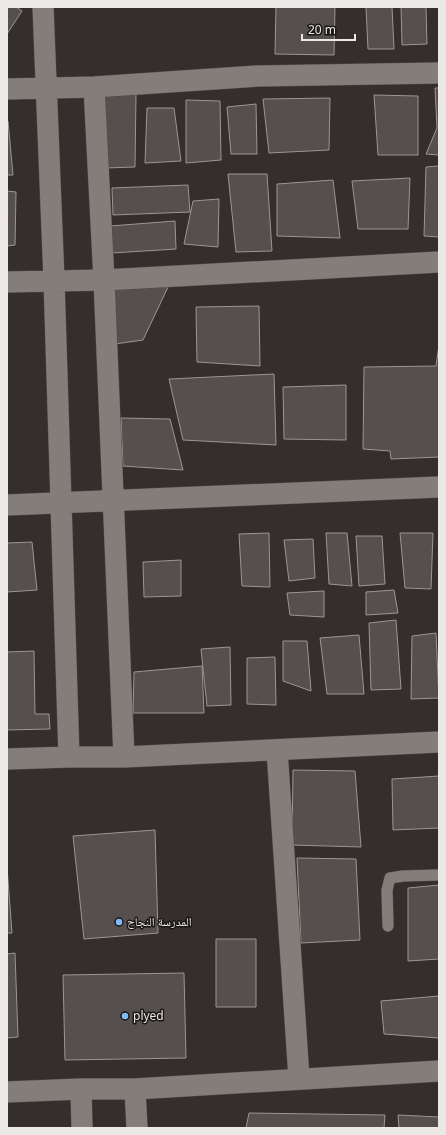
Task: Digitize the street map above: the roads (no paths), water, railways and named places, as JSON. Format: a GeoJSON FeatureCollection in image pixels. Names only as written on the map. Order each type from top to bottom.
{"type":"FeatureCollection","features":[{"type":"Feature","properties":{"kind":"street"},"geometry":{"type":"LineString","coordinates":[[43,7],[45,87],[54,280],[69,757]]}},
{"type":"Feature","properties":{"kind":"street"},"geometry":{"type":"LineString","coordinates":[[7,89],[94,87],[251,77],[439,73]]}},
{"type":"Feature","properties":{"kind":"street"},"geometry":{"type":"LineString","coordinates":[[94,87],[104,280],[124,757]]}},
{"type":"Feature","properties":{"kind":"street"},"geometry":{"type":"LineString","coordinates":[[7,282],[104,280],[439,262]]}},
{"type":"Feature","properties":{"kind":"street"},"geometry":{"type":"LineString","coordinates":[[7,505],[439,487]]}},
{"type":"Feature","properties":{"kind":"street"},"geometry":{"type":"LineString","coordinates":[[7,759],[124,757],[439,742]]}},
{"type":"Feature","properties":{"kind":"street"},"geometry":{"type":"LineString","coordinates":[[277,750],[299,1078]]}},
{"type":"Feature","properties":{"kind":"street"},"geometry":{"type":"LineString","coordinates":[[7,1092],[81,1088],[135,1089],[299,1078],[439,1071]]}},
{"type":"Feature","properties":{"kind":"street"},"geometry":{"type":"LineString","coordinates":[[81,1088],[82,1128]]}},
{"type":"Feature","properties":{"kind":"street"},"geometry":{"type":"LineString","coordinates":[[135,1089],[137,1128]]}},
{"type":"Feature","properties":{"kind":"lane"},"geometry":{"type":"LineString","coordinates":[[388,926],[387,890],[390,878],[403,876],[439,875]]}},
{"type":"Feature","properties":{"kind":"place","name":"المدرسة النجاح"},"geometry":{"type":"Point","coordinates":[119,922]}},
{"type":"Feature","properties":{"kind":"place","name":"plyed"},"geometry":{"type":"Point","coordinates":[125,1016]}}]}
